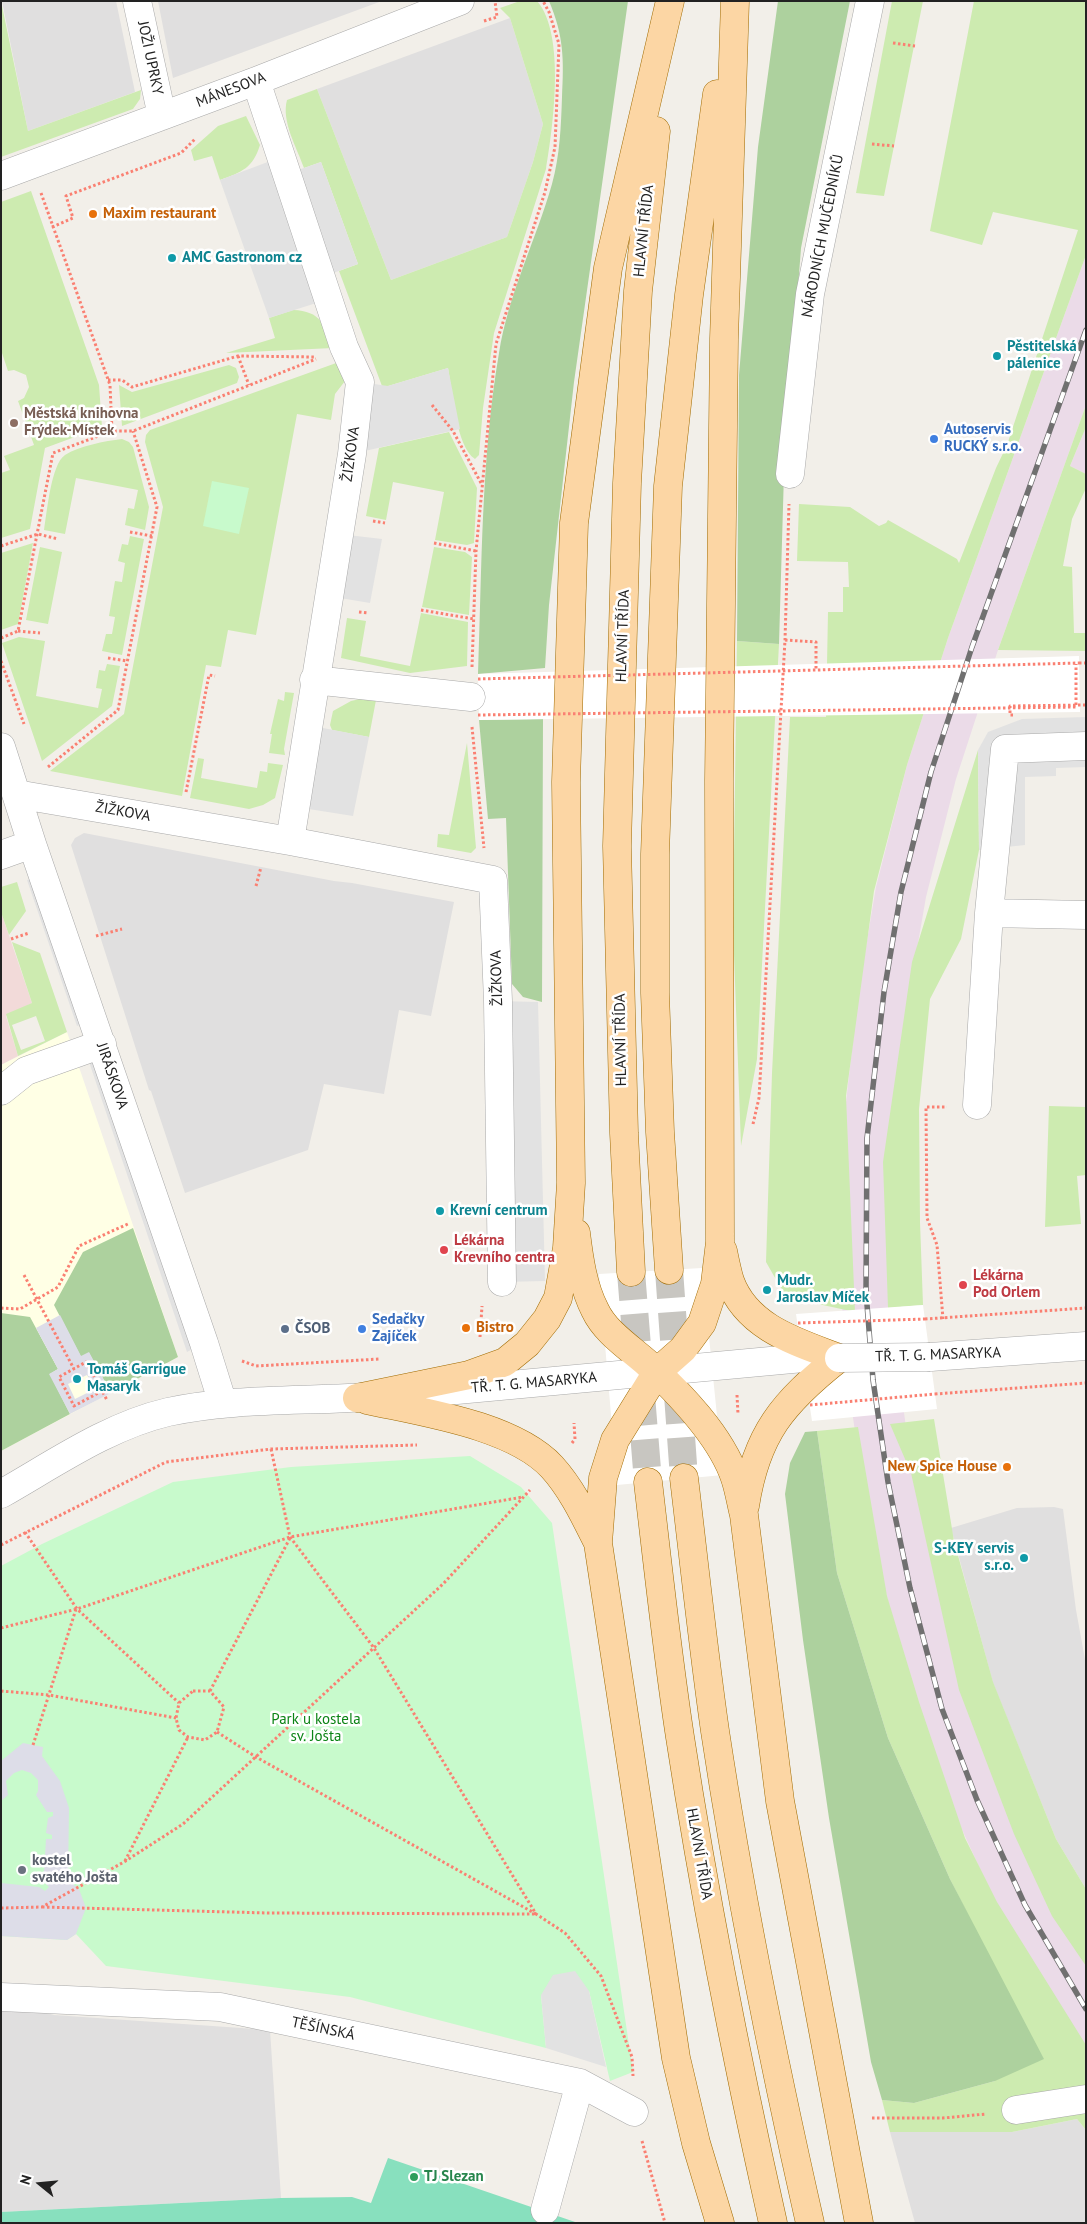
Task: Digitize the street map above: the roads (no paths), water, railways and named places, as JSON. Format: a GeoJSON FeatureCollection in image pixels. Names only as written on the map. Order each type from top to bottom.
{"type":"FeatureCollection","features":[{"type":"Feature","properties":{"kind":"main road"},"geometry":{"type":"LineString","coordinates":[[672,1],[608,268],[574,523],[566,782],[572,1183],[578,1252],[595,1310],[606,1326],[656,1372],[711,1432],[734,1477],[744,1515],[780,1801],[859,2223]]}},
{"type":"Feature","properties":{"kind":"main road","name":"HLAVNÍ TŘÍDA"},"geometry":{"type":"LineString","coordinates":[[631,1272],[624,1133],[617,846],[627,493],[638,291],[672,1]]}},
{"type":"Feature","properties":{"kind":"main road"},"geometry":{"type":"LineString","coordinates":[[669,1270],[660,1132],[655,993],[655,854],[668,486],[689,295],[731,1]]}},
{"type":"Feature","properties":{"kind":"main road"},"geometry":{"type":"LineString","coordinates":[[720,2223],[696,2143],[676,2058],[598,1543],[603,1478],[615,1440],[656,1372],[683,1349],[702,1323],[715,1284],[720,1242],[718,780],[724,339],[735,1]]}},
{"type":"Feature","properties":{"kind":"main road"},"geometry":{"type":"LineString","coordinates":[[357,1398],[469,1375],[505,1362],[527,1344],[546,1319],[558,1298],[567,1248],[572,1183]]}},
{"type":"Feature","properties":{"kind":"main road"},"geometry":{"type":"LineString","coordinates":[[720,1242],[731,1282],[748,1312],[776,1333],[804,1363]]}},
{"type":"Feature","properties":{"kind":"main road"},"geometry":{"type":"LineString","coordinates":[[804,1363],[839,1358]]}},
{"type":"Feature","properties":{"kind":"main road"},"geometry":{"type":"LineString","coordinates":[[744,1515],[750,1476],[765,1436],[789,1401],[804,1363]]}},
{"type":"Feature","properties":{"kind":"main road"},"geometry":{"type":"LineString","coordinates":[[357,1398],[486,1428],[519,1443],[552,1467],[576,1500],[598,1543]]}},
{"type":"Feature","properties":{"kind":"main road"},"geometry":{"type":"LineString","coordinates":[[684,1478],[715,1730],[735,1854],[781,2094],[810,2223]]}},
{"type":"Feature","properties":{"kind":"main road","name":"HLAVNÍ TŘÍDA"},"geometry":{"type":"LineString","coordinates":[[648,1482],[680,1734],[700,1861],[744,2092],[773,2223]]}},
{"type":"Feature","properties":{"kind":"street","name":"JOŽI UPRKY"},"geometry":{"type":"LineString","coordinates":[[137,1],[162,116]]}},
{"type":"Feature","properties":{"kind":"street","name":"MÁNESOVA"},"geometry":{"type":"LineString","coordinates":[[1,176],[256,81],[460,1]]}},
{"type":"Feature","properties":{"kind":"street","name":"NÁRODNÍCH MUČEDNÍKŮ"},"geometry":{"type":"LineString","coordinates":[[790,474],[810,294],[870,1]]}},
{"type":"Feature","properties":{"kind":"street","name":"ŽIŽKOVA"},"geometry":{"type":"LineString","coordinates":[[256,81],[344,347],[360,382],[352,454],[314,680],[290,841]]}},
{"type":"Feature","properties":{"kind":"street"},"geometry":{"type":"LineString","coordinates":[[314,680],[475,692]]}},
{"type":"Feature","properties":{"kind":"street"},"geometry":{"type":"LineString","coordinates":[[977,1105],[989,912],[1005,749],[1086,746]]}},
{"type":"Feature","properties":{"kind":"street","name":"ŽIŽKOVA"},"geometry":{"type":"LineString","coordinates":[[9,771],[290,841],[493,880],[498,1001],[502,1282]]}},
{"type":"Feature","properties":{"kind":"street","name":"JIRÁSKOVA"},"geometry":{"type":"LineString","coordinates":[[9,771],[32,844],[204,1343],[223,1404]]}},
{"type":"Feature","properties":{"kind":"street"},"geometry":{"type":"LineString","coordinates":[[1,854],[32,844]]}},
{"type":"Feature","properties":{"kind":"street"},"geometry":{"type":"LineString","coordinates":[[989,912],[1086,915]]}},
{"type":"Feature","properties":{"kind":"street"},"geometry":{"type":"LineString","coordinates":[[1,1091],[26,1071],[102,1044]]}},
{"type":"Feature","properties":{"kind":"street","name":"TŘ. T. G. MASARYKA"},"geometry":{"type":"LineString","coordinates":[[839,1358],[930,1356],[1086,1346]]}},
{"type":"Feature","properties":{"kind":"street","name":"TŘ. T. G. MASARYKA"},"geometry":{"type":"LineString","coordinates":[[1,1494],[95,1441],[133,1424],[167,1412],[223,1404],[357,1398],[656,1372],[804,1363]]}},
{"type":"Feature","properties":{"kind":"street","name":"TĚŠÍNSKÁ"},"geometry":{"type":"LineString","coordinates":[[1,1997],[220,2007],[580,2083],[634,2112]]}},
{"type":"Feature","properties":{"kind":"street"},"geometry":{"type":"LineString","coordinates":[[545,2210],[580,2083]]}},
{"type":"Feature","properties":{"kind":"street"},"geometry":{"type":"LineString","coordinates":[[1016,2110],[1086,2099]]}},
{"type":"Feature","properties":{"kind":"tunnel"},"geometry":{"type":"LineString","coordinates":[[669,1270],[684,1478]]}},
{"type":"Feature","properties":{"kind":"tunnel"},"geometry":{"type":"LineString","coordinates":[[631,1272],[648,1482]]}},
{"type":"Feature","properties":{"kind":"railway"},"geometry":{"type":"LineString","coordinates":[[1086,330],[972,647],[931,772],[901,892],[884,992],[867,1138],[866,1292],[873,1380],[888,1482],[910,1588],[942,1709],[977,1800],[1025,1905],[1086,2009]]}},
{"type":"Feature","properties":{"kind":"place","name":"Maxim restaurant"},"geometry":{"type":"Point","coordinates":[93,214]}},
{"type":"Feature","properties":{"kind":"place","name":"AMC Gastronom cz"},"geometry":{"type":"Point","coordinates":[172,258]}},
{"type":"Feature","properties":{"kind":"place","name":"Pěstitelská pálenice"},"geometry":{"type":"Point","coordinates":[997,356]}},
{"type":"Feature","properties":{"kind":"place","name":"Městská knihovna Frýdek-Místek"},"geometry":{"type":"Point","coordinates":[14,423]}},
{"type":"Feature","properties":{"kind":"place","name":"Autoservis RUCKÝ s.r.o."},"geometry":{"type":"Point","coordinates":[934,439]}},
{"type":"Feature","properties":{"kind":"place","name":"Krevní centrum"},"geometry":{"type":"Point","coordinates":[440,1211]}},
{"type":"Feature","properties":{"kind":"place","name":"Lékárna Krevního centra"},"geometry":{"type":"Point","coordinates":[444,1250]}},
{"type":"Feature","properties":{"kind":"place","name":"Lékárna Pod Orlem"},"geometry":{"type":"Point","coordinates":[963,1285]}},
{"type":"Feature","properties":{"kind":"place","name":"Mudr. Jaroslav Míček"},"geometry":{"type":"Point","coordinates":[767,1290]}},
{"type":"Feature","properties":{"kind":"place","name":"Bistro"},"geometry":{"type":"Point","coordinates":[466,1328]}},
{"type":"Feature","properties":{"kind":"place","name":"ČSOB"},"geometry":{"type":"Point","coordinates":[285,1329]}},
{"type":"Feature","properties":{"kind":"place","name":"Sedačky Zajíček"},"geometry":{"type":"Point","coordinates":[362,1329]}},
{"type":"Feature","properties":{"kind":"place","name":"Tomáš Garrigue Masaryk"},"geometry":{"type":"Point","coordinates":[77,1379]}},
{"type":"Feature","properties":{"kind":"place","name":"New Spice House"},"geometry":{"type":"Point","coordinates":[1007,1467]}},
{"type":"Feature","properties":{"kind":"place","name":"S-KEY servis s.r.o."},"geometry":{"type":"Point","coordinates":[1024,1558]}},
{"type":"Feature","properties":{"kind":"place","name":"kostel svatého Jošta"},"geometry":{"type":"Point","coordinates":[22,1870]}},
{"type":"Feature","properties":{"kind":"place","name":"TJ Slezan"},"geometry":{"type":"Point","coordinates":[414,2177]}},
{"type":"Feature","properties":{"kind":"park label","name":"Park u kostela sv. Jošta"},"geometry":{"type":"Point","coordinates":[316,1728]}}]}
